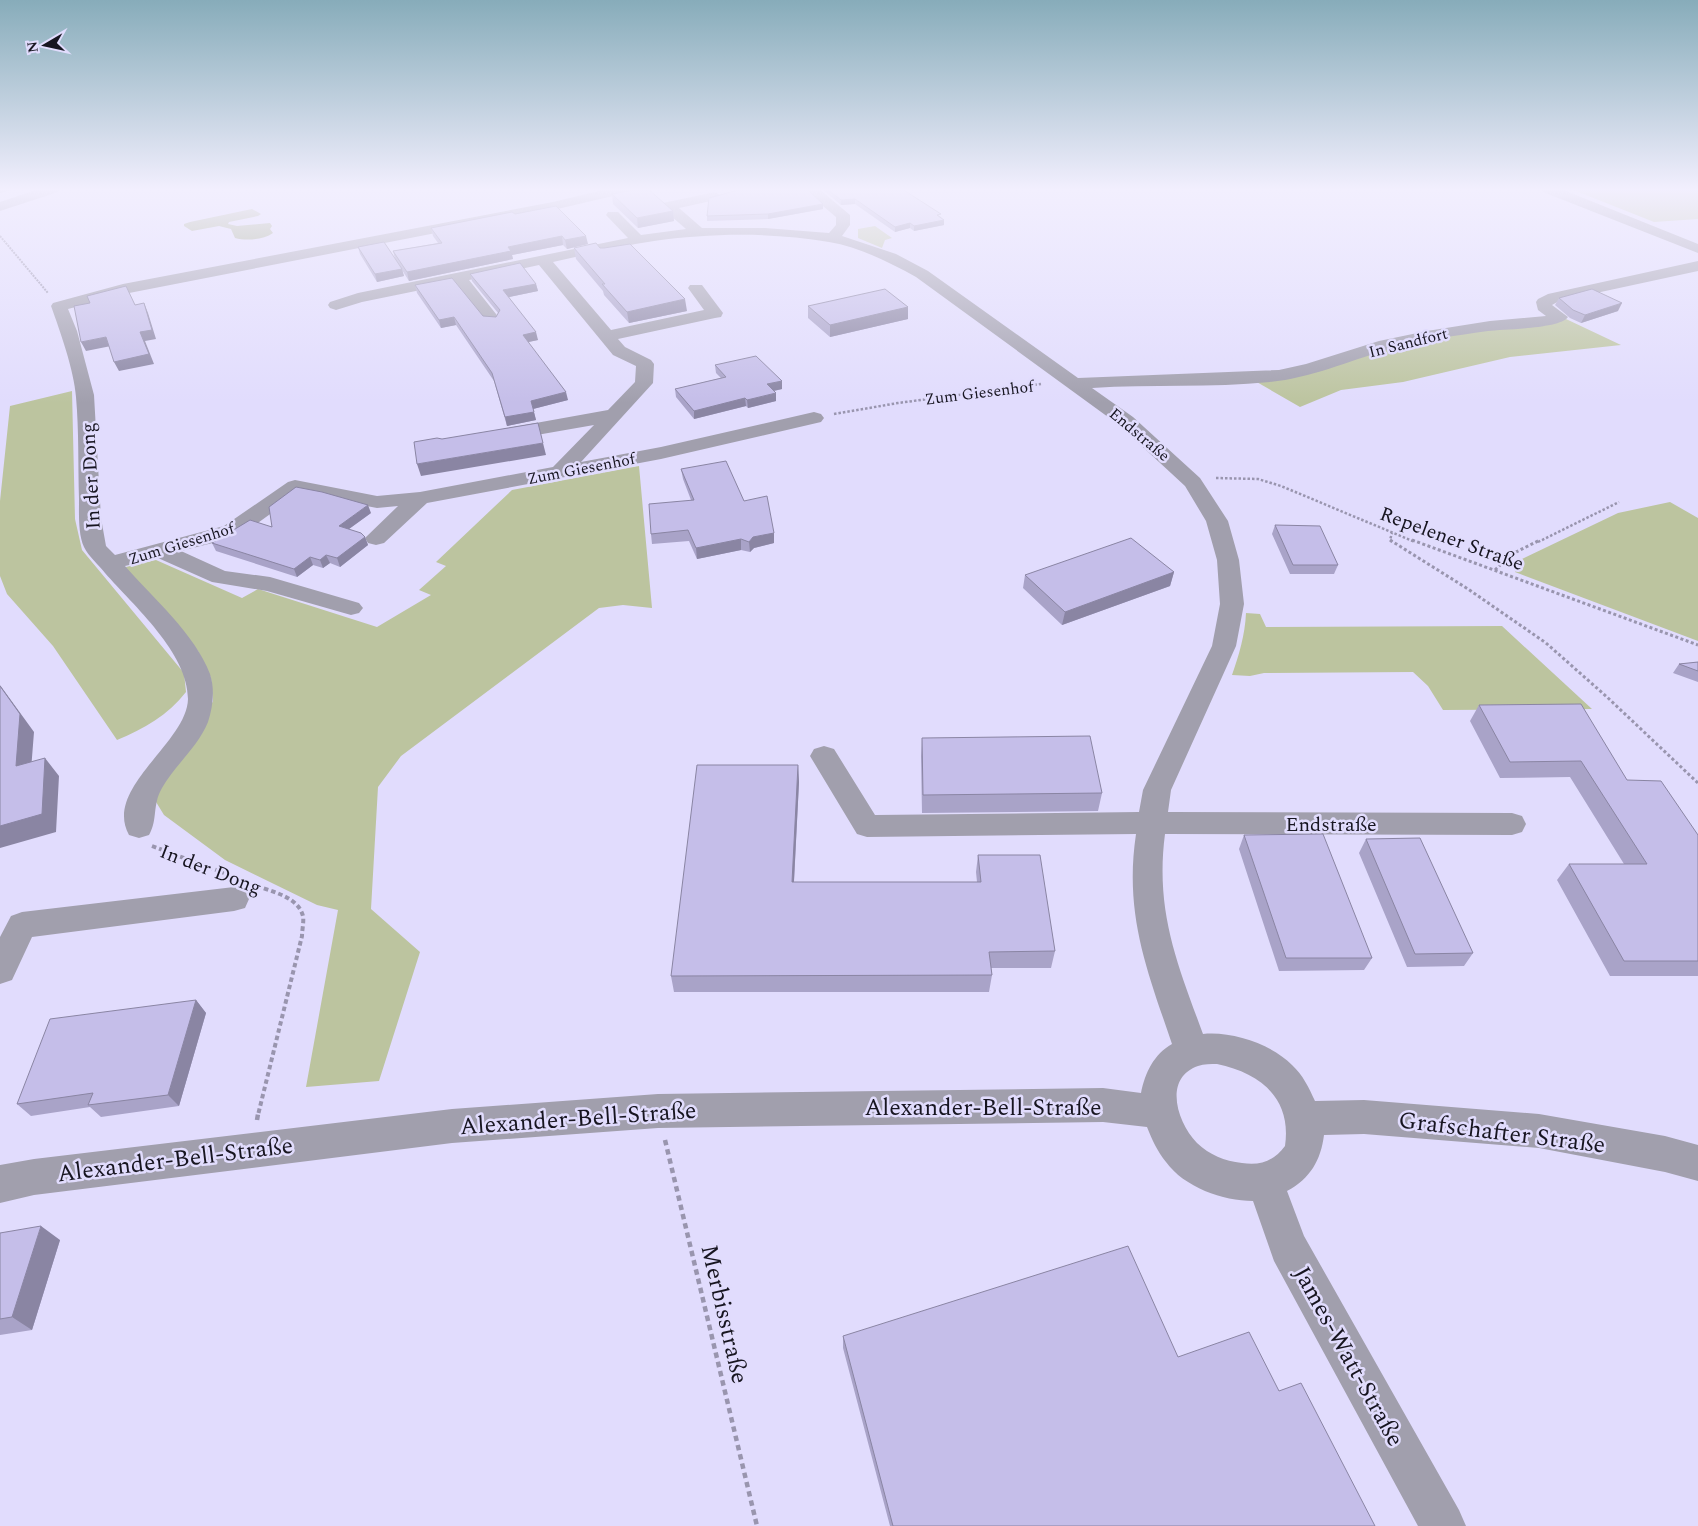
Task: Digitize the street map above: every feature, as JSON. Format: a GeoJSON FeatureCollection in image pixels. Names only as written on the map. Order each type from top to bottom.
{"type":"FeatureCollection","features":[{"type":"Feature","properties":{"kind":"street"},"geometry":{"type":"LineString","coordinates":[[59,306],[122,289],[273,260]]}},
{"type":"Feature","properties":{"kind":"street","name":"Endstraße"},"geometry":{"type":"LineString","coordinates":[[336,305],[358,298],[542,260]]}},
{"type":"Feature","properties":{"kind":"street"},"geometry":{"type":"LineString","coordinates":[[543,260],[619,351],[645,364],[644,383],[560,472]]}},
{"type":"Feature","properties":{"kind":"street","name":"Endstraße"},"geometry":{"type":"LineString","coordinates":[[897,260],[922,274],[1126,421],[1193,482],[1217,521],[1228,560],[1232,604],[1224,646],[1157,790],[1147,860],[1149,910],[1158,951],[1192,1051]]}},
{"type":"Feature","properties":{"kind":"street","name":"In Sandfort"},"geometry":{"type":"LineString","coordinates":[[1072,381],[1258,378],[1310,370],[1382,346],[1422,337],[1484,325],[1553,320],[1560,317],[1544,306],[1544,302],[1554,298],[1698,266]]}},
{"type":"Feature","properties":{"kind":"street"},"geometry":{"type":"LineString","coordinates":[[459,278],[492,319]]}},
{"type":"Feature","properties":{"kind":"street"},"geometry":{"type":"LineString","coordinates":[[607,336],[715,313],[696,288]]}},
{"type":"Feature","properties":{"kind":"street","name":"In der Dong"},"geometry":{"type":"LineString","coordinates":[[59,306],[69,331],[85,395],[90,518],[94,547],[191,657],[201,688],[202,695],[191,731],[141,800],[137,814],[139,827]]}},
{"type":"Feature","properties":{"kind":"street"},"geometry":{"type":"LineString","coordinates":[[482,438],[586,422],[615,414]]}},
{"type":"Feature","properties":{"kind":"street","name":"Zum Giesenhof"},"geometry":{"type":"LineString","coordinates":[[108,564],[232,530],[295,486],[377,502],[420,498],[661,452],[814,418]]}},
{"type":"Feature","properties":{"kind":"street"},"geometry":{"type":"LineString","coordinates":[[376,538],[420,498]]}},
{"type":"Feature","properties":{"kind":"street"},"geometry":{"type":"LineString","coordinates":[[159,550],[220,577],[270,584],[351,608]]}},
{"type":"Feature","properties":{"kind":"street","name":"Endstraße"},"geometry":{"type":"LineString","coordinates":[[824,756],[867,826],[1151,823],[1512,824]]}},
{"type":"Feature","properties":{"kind":"street"},"geometry":{"type":"LineString","coordinates":[[0,970],[22,925],[238,886]]}},
{"type":"Feature","properties":{"kind":"street"},"geometry":{"type":"LineString","coordinates":[[1217,1048],[1246,1054],[1272,1069],[1292,1091],[1304,1118],[1305,1139],[1299,1158],[1284,1173],[1265,1182],[1243,1183],[1220,1178],[1198,1167],[1180,1151],[1167,1132],[1159,1112],[1158,1092],[1164,1074],[1175,1060],[1192,1051],[1217,1048]]}},
{"type":"Feature","properties":{"kind":"street","name":"Alexander-Bell-Straße"},"geometry":{"type":"LineString","coordinates":[[0,1184],[34,1177],[452,1126],[658,1110],[1103,1104],[1159,1112]]}},
{"type":"Feature","properties":{"kind":"street","name":"Grafschafter Straße"},"geometry":{"type":"LineString","coordinates":[[1304,1118],[1364,1117],[1539,1131],[1665,1154],[1698,1163]]}},
{"type":"Feature","properties":{"kind":"street","name":"James-Watt-Straße"},"geometry":{"type":"LineString","coordinates":[[1265,1182],[1288,1247],[1443,1526]]}},
{"type":"Feature","properties":{"kind":"path"},"geometry":{"type":"LineString","coordinates":[[20,260],[59,306]]}},
{"type":"Feature","properties":{"kind":"path","name":"Zum Giesenhof"},"geometry":{"type":"LineString","coordinates":[[814,418],[898,402],[1072,381]]}},
{"type":"Feature","properties":{"kind":"path","name":"Repelener Straße"},"geometry":{"type":"LineString","coordinates":[[1193,482],[1228,477],[1258,479],[1281,486],[1392,532],[1698,645]]}},
{"type":"Feature","properties":{"kind":"path"},"geometry":{"type":"LineString","coordinates":[[1494,570],[1512,554],[1619,502]]}},
{"type":"Feature","properties":{"kind":"path"},"geometry":{"type":"LineString","coordinates":[[1392,532],[1390,540],[1400,548],[1468,589],[1546,643],[1698,784]]}},
{"type":"Feature","properties":{"kind":"path","name":"In der Dong"},"geometry":{"type":"LineString","coordinates":[[139,827],[149,845],[238,886],[285,896],[297,904],[302,916],[302,936],[250,1150]]}},
{"type":"Feature","properties":{"kind":"path","name":"Merbisstraße"},"geometry":{"type":"LineString","coordinates":[[658,1110],[756,1526]]}},
{"type":"Feature","properties":{"kind":"shaded area"},"geometry":{"type":"Polygon","coordinates":[[[1566,319],[1621,345],[1510,357],[1403,382],[1341,390],[1300,407],[1255,381],[1445,334],[1557,322],[1566,319]]]}},
{"type":"Feature","properties":{"kind":"shaded area"},"geometry":{"type":"Polygon","coordinates":[[[72,391],[75,519],[82,550],[184,673],[186,692],[171,708],[137,731],[117,740],[53,646],[7,594],[0,576],[0,501],[10,406],[72,391]]]}},
{"type":"Feature","properties":{"kind":"shaded area"},"geometry":{"type":"Polygon","coordinates":[[[639,466],[652,608],[623,605],[599,608],[401,756],[378,787],[371,909],[420,952],[379,1081],[306,1087],[338,910],[317,905],[225,860],[164,815],[153,797],[193,742],[213,701],[211,678],[198,651],[124,576],[126,567],[156,560],[242,598],[258,589],[377,627],[431,595],[419,590],[446,566],[436,562],[512,490],[639,466]]]}},
{"type":"Feature","properties":{"kind":"shaded area"},"geometry":{"type":"Polygon","coordinates":[[[1670,502],[1698,518],[1698,641],[1515,572],[1520,560],[1618,513],[1670,502]]]}},
{"type":"Feature","properties":{"kind":"shaded area"},"geometry":{"type":"Polygon","coordinates":[[[1246,613],[1260,614],[1266,627],[1502,626],[1592,709],[1443,710],[1428,686],[1413,672],[1232,675],[1241,645],[1246,613]]]}},
{"type":"Feature","properties":{"kind":"building"},"geometry":{"type":"Polygon","coordinates":[[[366,260],[396,260],[402,269],[375,274],[366,260]]]}},
{"type":"Feature","properties":{"kind":"building"},"geometry":{"type":"Polygon","coordinates":[[[399,260],[465,260],[407,272],[399,260]]]}},
{"type":"Feature","properties":{"kind":"building"},"geometry":{"type":"Polygon","coordinates":[[[585,260],[646,260],[685,299],[627,312],[602,284],[605,284],[585,260]]]}},
{"type":"Feature","properties":{"kind":"building"},"geometry":{"type":"Polygon","coordinates":[[[520,263],[536,284],[503,290],[536,332],[523,335],[566,392],[531,401],[534,412],[505,417],[492,373],[454,317],[439,320],[415,285],[452,278],[483,316],[496,317],[500,310],[470,274],[520,263]]]}},
{"type":"Feature","properties":{"kind":"building"},"geometry":{"type":"Polygon","coordinates":[[[126,286],[135,305],[144,303],[152,330],[140,332],[149,354],[114,362],[106,337],[81,342],[74,306],[90,303],[87,296],[126,286]]]}},
{"type":"Feature","properties":{"kind":"building"},"geometry":{"type":"Polygon","coordinates":[[[885,289],[908,307],[830,325],[808,306],[885,289]]]}},
{"type":"Feature","properties":{"kind":"building"},"geometry":{"type":"Polygon","coordinates":[[[1592,289],[1622,303],[1585,315],[1573,310],[1559,298],[1592,289]]]}},
{"type":"Feature","properties":{"kind":"building"},"geometry":{"type":"Polygon","coordinates":[[[756,356],[782,381],[767,384],[776,393],[747,400],[745,398],[694,411],[675,389],[726,377],[715,365],[756,356]]]}},
{"type":"Feature","properties":{"kind":"building"},"geometry":{"type":"Polygon","coordinates":[[[538,423],[543,443],[417,464],[414,442],[538,423]]]}},
{"type":"Feature","properties":{"kind":"building"},"geometry":{"type":"Polygon","coordinates":[[[726,461],[744,501],[767,496],[774,533],[753,537],[749,542],[741,539],[696,548],[688,530],[651,534],[649,504],[694,500],[681,469],[726,461]]]}},
{"type":"Feature","properties":{"kind":"building"},"geometry":{"type":"Polygon","coordinates":[[[296,487],[368,505],[339,526],[361,533],[365,537],[337,558],[326,555],[320,560],[310,557],[294,569],[212,543],[250,520],[272,527],[269,507],[296,487]]]}},
{"type":"Feature","properties":{"kind":"building"},"geometry":{"type":"Polygon","coordinates":[[[1275,525],[1320,526],[1338,565],[1293,565],[1275,525]]]}},
{"type":"Feature","properties":{"kind":"building"},"geometry":{"type":"Polygon","coordinates":[[[1131,538],[1174,572],[1065,612],[1025,575],[1131,538]]]}},
{"type":"Feature","properties":{"kind":"building"},"geometry":{"type":"Polygon","coordinates":[[[1698,662],[1698,671],[1679,664],[1698,662]]]}},
{"type":"Feature","properties":{"kind":"building"},"geometry":{"type":"Polygon","coordinates":[[[0,686],[20,714],[16,766],[45,758],[42,814],[0,826],[0,686]]]}},
{"type":"Feature","properties":{"kind":"building"},"geometry":{"type":"Polygon","coordinates":[[[1581,704],[1627,780],[1661,781],[1698,835],[1698,961],[1624,961],[1569,864],[1647,864],[1581,761],[1510,762],[1479,705],[1581,704]]]}},
{"type":"Feature","properties":{"kind":"building"},"geometry":{"type":"Polygon","coordinates":[[[1090,736],[1102,793],[923,795],[922,738],[1090,736]]]}},
{"type":"Feature","properties":{"kind":"building"},"geometry":{"type":"Polygon","coordinates":[[[697,765],[798,765],[792,882],[981,882],[978,855],[1040,855],[1055,951],[989,952],[992,975],[671,976],[697,765]]]}},
{"type":"Feature","properties":{"kind":"building"},"geometry":{"type":"Polygon","coordinates":[[[1323,834],[1372,958],[1286,958],[1244,835],[1323,834]]]}},
{"type":"Feature","properties":{"kind":"building"},"geometry":{"type":"Polygon","coordinates":[[[1420,838],[1473,953],[1415,954],[1366,839],[1420,838]]]}},
{"type":"Feature","properties":{"kind":"building"},"geometry":{"type":"Polygon","coordinates":[[[196,1000],[168,1095],[88,1105],[93,1093],[17,1104],[50,1019],[196,1000]]]}},
{"type":"Feature","properties":{"kind":"building"},"geometry":{"type":"Polygon","coordinates":[[[41,1226],[12,1317],[0,1319],[0,1233],[41,1226]]]}},
{"type":"Feature","properties":{"kind":"building"},"geometry":{"type":"Polygon","coordinates":[[[1128,1246],[1178,1357],[1249,1332],[1279,1391],[1301,1383],[1375,1526],[893,1526],[843,1336],[1128,1246]]]}}]}
